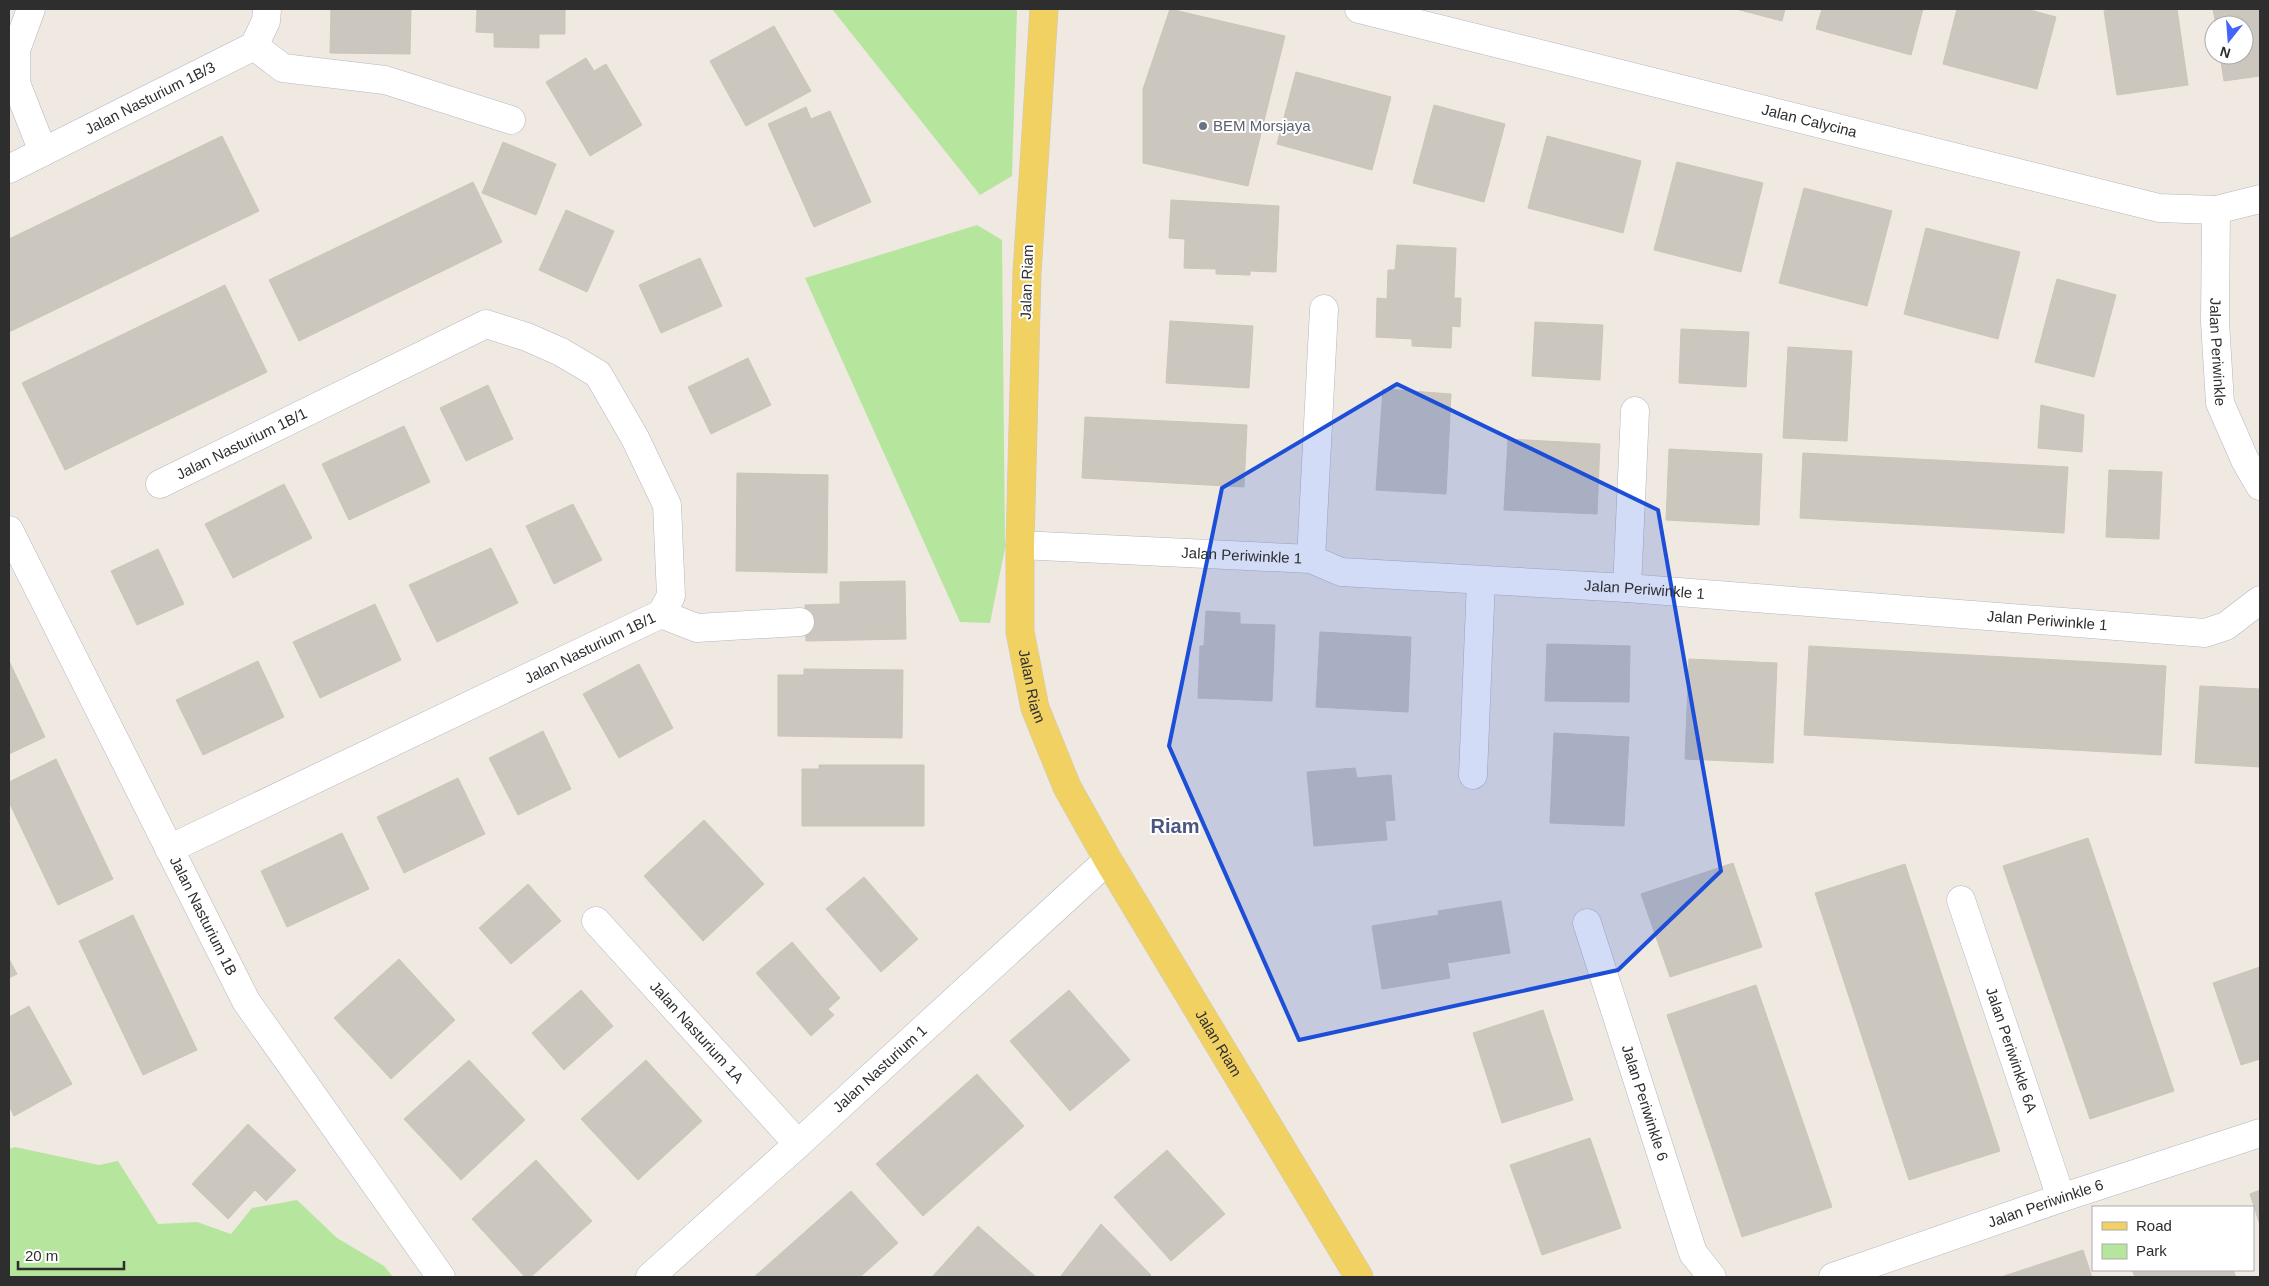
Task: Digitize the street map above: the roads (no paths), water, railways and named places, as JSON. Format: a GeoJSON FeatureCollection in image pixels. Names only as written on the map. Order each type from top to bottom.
{"type":"FeatureCollection","features":[{"type":"Feature","properties":{"kind":"main road","name":"Jalan Riam"},"geometry":{"type":"LineString","coordinates":[[1044,9],[1027,272],[1020,545],[1020,632],[1035,708],[1067,787],[1108,860],[1359,1277]]}},
{"type":"Feature","properties":{"kind":"street"},"geometry":{"type":"LineString","coordinates":[[31,9],[16,50],[16,83],[43,152]]}},
{"type":"Feature","properties":{"kind":"street"},"geometry":{"type":"LineString","coordinates":[[267,9],[266,22],[254,46],[283,68],[385,80],[511,120]]}},
{"type":"Feature","properties":{"kind":"street","name":"Jalan Calycina"},"geometry":{"type":"LineString","coordinates":[[1359,9],[2159,208],[2216,210],[2260,199]]}},
{"type":"Feature","properties":{"kind":"street","name":"Jalan Nasturium 1B/3"},"geometry":{"type":"LineString","coordinates":[[9,169],[254,46]]}},
{"type":"Feature","properties":{"kind":"street","name":"Jalan Periwinkle"},"geometry":{"type":"LineString","coordinates":[[2216,210],[2215,322],[2220,404],[2245,460],[2260,486]]}},
{"type":"Feature","properties":{"kind":"street"},"geometry":{"type":"LineString","coordinates":[[1311,559],[1324,309]]}},
{"type":"Feature","properties":{"kind":"street","name":"Jalan Nasturium 1B/1"},"geometry":{"type":"LineString","coordinates":[[160,484],[486,324],[527,337],[561,352],[598,374],[635,438],[667,505],[671,596],[661,614],[169,849]]}},
{"type":"Feature","properties":{"kind":"street"},"geometry":{"type":"LineString","coordinates":[[1627,588],[1635,411]]}},
{"type":"Feature","properties":{"kind":"street","name":"Jalan Nasturium 1B"},"geometry":{"type":"LineString","coordinates":[[10,537],[246,1001],[441,1277]]}},
{"type":"Feature","properties":{"kind":"street","name":"Jalan Periwinkle 1"},"geometry":{"type":"LineString","coordinates":[[1020,545],[1311,559],[1341,572],[1627,588],[2205,633],[2226,626],[2260,600]]}},
{"type":"Feature","properties":{"kind":"street"},"geometry":{"type":"LineString","coordinates":[[1473,775],[1481,581]]}},
{"type":"Feature","properties":{"kind":"street"},"geometry":{"type":"LineString","coordinates":[[661,614],[697,628],[800,622]]}},
{"type":"Feature","properties":{"kind":"street","name":"Jalan Nasturium 1"},"geometry":{"type":"LineString","coordinates":[[650,1277],[1108,860]]}},
{"type":"Feature","properties":{"kind":"street","name":"Jalan Periwinkle 6A"},"geometry":{"type":"LineString","coordinates":[[1961,900],[2061,1198]]}},
{"type":"Feature","properties":{"kind":"street","name":"Jalan Nasturium 1A"},"geometry":{"type":"LineString","coordinates":[[596,921],[798,1144]]}},
{"type":"Feature","properties":{"kind":"street","name":"Jalan Periwinkle 6"},"geometry":{"type":"LineString","coordinates":[[1587,923],[1693,1253],[1712,1277]]}},
{"type":"Feature","properties":{"kind":"street","name":"Jalan Periwinkle 6"},"geometry":{"type":"LineString","coordinates":[[1833,1277],[2061,1198],[2260,1133]]}},
{"type":"Feature","properties":{"kind":"place","name":"BEM Morsjaya"},"geometry":{"type":"Point","coordinates":[1203,126]}},
{"type":"Feature","properties":{"kind":"district","name":"Riam"},"geometry":{"type":"Point","coordinates":[1175,826]}}]}
